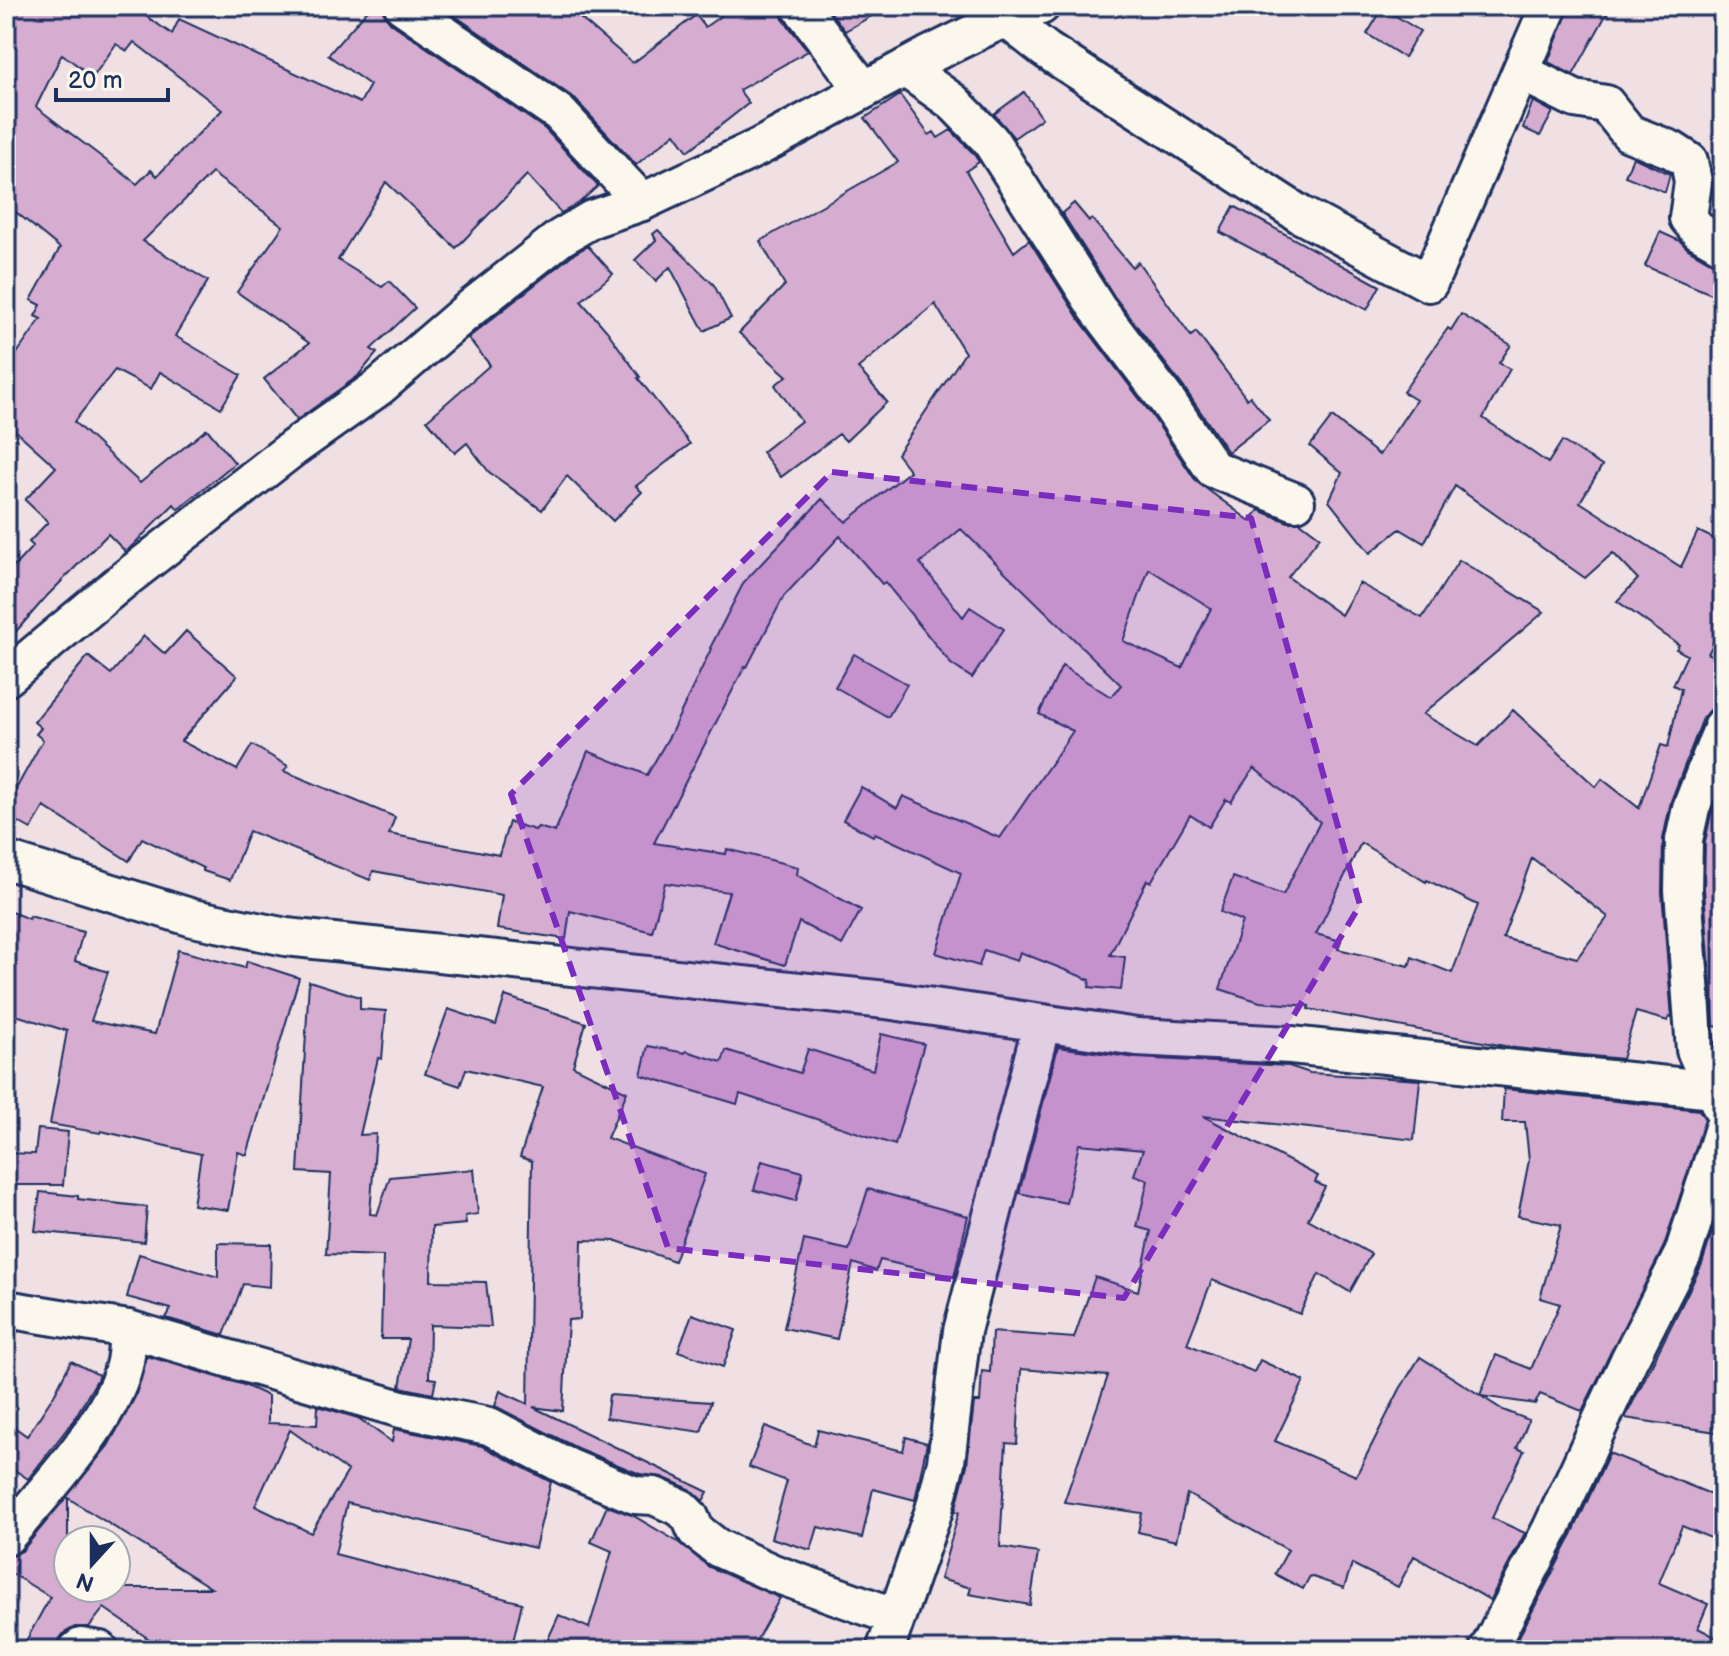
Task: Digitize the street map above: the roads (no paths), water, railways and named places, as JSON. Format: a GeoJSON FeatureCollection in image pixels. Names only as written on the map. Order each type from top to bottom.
{"type":"FeatureCollection","features":[{"type":"Feature","properties":{"kind":"street"},"geometry":{"type":"LineString","coordinates":[[403,6],[559,113],[642,202]]}},
{"type":"Feature","properties":{"kind":"street"},"geometry":{"type":"LineString","coordinates":[[800,6],[864,90]]}},
{"type":"Feature","properties":{"kind":"street"},"geometry":{"type":"LineString","coordinates":[[6,678],[145,563],[293,448],[379,387],[471,308],[560,238],[592,219],[642,202],[759,147],[905,68],[1026,9],[1046,50],[1301,215],[1429,283],[1549,6]]}},
{"type":"Feature","properties":{"kind":"street"},"geometry":{"type":"LineString","coordinates":[[905,68],[953,102],[990,140],[1097,308],[1168,402],[1213,469],[1296,502]]}},
{"type":"Feature","properties":{"kind":"street"},"geometry":{"type":"LineString","coordinates":[[1521,72],[1575,99],[1606,104],[1629,133],[1672,150],[1689,161],[1693,182],[1688,218],[1699,231],[1723,245]]}},
{"type":"Feature","properties":{"kind":"street"},"geometry":{"type":"LineString","coordinates":[[1720,1098],[1695,1050],[1683,890],[1684,840],[1691,808],[1723,726]]}},
{"type":"Feature","properties":{"kind":"street"},"geometry":{"type":"LineString","coordinates":[[6,860],[193,918],[286,937],[886,1000],[1137,1037],[1291,1045],[1720,1098]]}},
{"type":"Feature","properties":{"kind":"street"},"geometry":{"type":"LineString","coordinates":[[6,1309],[128,1329],[401,1409],[489,1426],[568,1467],[635,1495],[654,1496],[681,1508],[690,1517],[696,1531],[718,1548],[890,1634],[934,1510],[946,1462],[962,1331],[1042,1023]]}},
{"type":"Feature","properties":{"kind":"street"},"geometry":{"type":"LineString","coordinates":[[1488,1650],[1551,1529],[1629,1360],[1683,1254],[1723,1128]]}},
{"type":"Feature","properties":{"kind":"street"},"geometry":{"type":"LineString","coordinates":[[6,1537],[71,1459],[103,1413],[124,1367],[128,1329]]}},
{"type":"Feature","properties":{"kind":"street"},"geometry":{"type":"LineString","coordinates":[[77,1650],[81,1647],[100,1650]]}}]}
